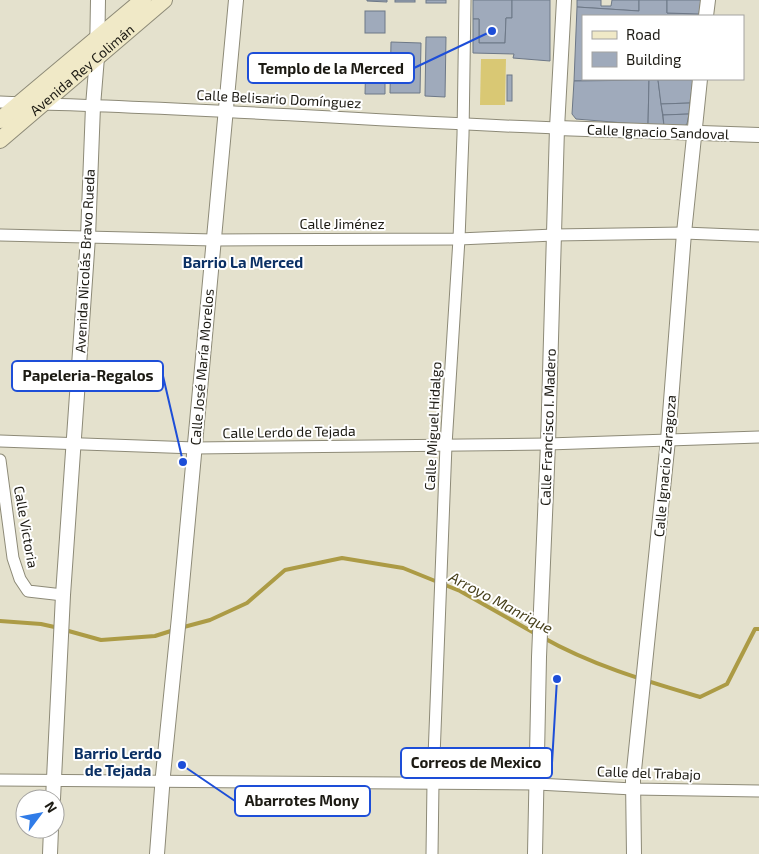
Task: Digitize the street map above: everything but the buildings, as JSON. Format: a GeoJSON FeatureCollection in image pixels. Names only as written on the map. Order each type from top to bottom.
{"type":"FeatureCollection","features":[{"type":"Feature","properties":{"kind":"main road","name":"Avenida Rey Colimán"},"geometry":{"type":"LineString","coordinates":[[0,120],[143,0]]}},
{"type":"Feature","properties":{"kind":"main road","name":"Avenida Rey Colimán"},"geometry":{"type":"LineString","coordinates":[[0,140],[164,0]]}},
{"type":"Feature","properties":{"kind":"street","name":"Avenida Nicolás Bravo Rueda"},"geometry":{"type":"LineString","coordinates":[[54,780],[63,595],[88,237],[92,106],[97,57],[98,0]]}},
{"type":"Feature","properties":{"kind":"street","name":"Calle José María Morelos"},"geometry":{"type":"LineString","coordinates":[[157,854],[162,782],[236,0]]}},
{"type":"Feature","properties":{"kind":"street","name":"Calle Miguel Hidalgo"},"geometry":{"type":"LineString","coordinates":[[432,854],[446,445],[463,125],[465,0]]}},
{"type":"Feature","properties":{"kind":"street","name":"Calle Francisco I. Madero"},"geometry":{"type":"LineString","coordinates":[[535,854],[538,784],[539,657],[548,444],[557,128],[564,0]]}},
{"type":"Feature","properties":{"kind":"street"},"geometry":{"type":"LineString","coordinates":[[706,15],[708,0]]}},
{"type":"Feature","properties":{"kind":"street","name":"Calle Ignacio Zaragoza"},"geometry":{"type":"LineString","coordinates":[[634,854],[633,789],[668,440],[684,233],[700,80]]}},
{"type":"Feature","properties":{"kind":"street","name":"Calle Belisario Domínguez"},"geometry":{"type":"LineString","coordinates":[[0,102],[226,111],[463,125],[557,128]]}},
{"type":"Feature","properties":{"kind":"street","name":"Calle Ignacio Sandoval"},"geometry":{"type":"LineString","coordinates":[[557,128],[759,135]]}},
{"type":"Feature","properties":{"kind":"street","name":"Calle Jiménez"},"geometry":{"type":"LineString","coordinates":[[0,235],[214,240],[458,239],[684,233],[759,236]]}},
{"type":"Feature","properties":{"kind":"street","name":"Calle Lerdo de Tejada"},"geometry":{"type":"LineString","coordinates":[[0,440],[195,448],[548,444],[759,437]]}},
{"type":"Feature","properties":{"kind":"street","name":"Calle Victoria"},"geometry":{"type":"LineString","coordinates":[[0,460],[13,558],[20,580],[28,591],[63,595]]}},
{"type":"Feature","properties":{"kind":"street","name":"Calle del Trabajo"},"geometry":{"type":"LineString","coordinates":[[0,780],[538,784],[633,789],[759,791]]}},
{"type":"Feature","properties":{"kind":"street"},"geometry":{"type":"LineString","coordinates":[[54,780],[54,789]]}},
{"type":"Feature","properties":{"kind":"street"},"geometry":{"type":"LineString","coordinates":[[50,854],[51,839]]}},
{"type":"Feature","properties":{"kind":"shaded area"},"geometry":{"type":"Polygon","coordinates":[[[481,59],[506,59],[505,105],[480,105],[481,59]]]}},
{"type":"Feature","properties":{"kind":"waterway","name":"Arroyo Manrique"},"geometry":{"type":"LineString","coordinates":[[180,628],[210,620],[247,603],[285,570],[342,558],[403,568],[460,591],[536,634]]}},
{"type":"Feature","properties":{"kind":"waterway","name":"Arroyo Manrique"},"geometry":{"type":"LineString","coordinates":[[0,621],[41,624],[59,628]]}},
{"type":"Feature","properties":{"kind":"waterway","name":"Arroyo Manrique"},"geometry":{"type":"LineString","coordinates":[[542,637],[599,664],[700,697],[727,684],[755,629],[759,629]]}},
{"type":"Feature","properties":{"kind":"waterway","name":"Arroyo Manrique"},"geometry":{"type":"LineString","coordinates":[[65,630],[101,640],[155,636],[174,630]]}},
{"type":"Feature","properties":{"kind":"place","name":"Templo de la Merced"},"geometry":{"type":"Point","coordinates":[492,31]}},
{"type":"Feature","properties":{"kind":"place","name":"Papeleria-Regalos"},"geometry":{"type":"Point","coordinates":[183,462]}},
{"type":"Feature","properties":{"kind":"place","name":"Correos de Mexico"},"geometry":{"type":"Point","coordinates":[557,679]}},
{"type":"Feature","properties":{"kind":"place","name":"Abarrotes Mony"},"geometry":{"type":"Point","coordinates":[182,765]}},
{"type":"Feature","properties":{"kind":"district","name":"Barrio La Merced"},"geometry":{"type":"Point","coordinates":[243,263]}},
{"type":"Feature","properties":{"kind":"district","name":"Barrio Lerdo de Tejada"},"geometry":{"type":"Point","coordinates":[118,762]}}]}
